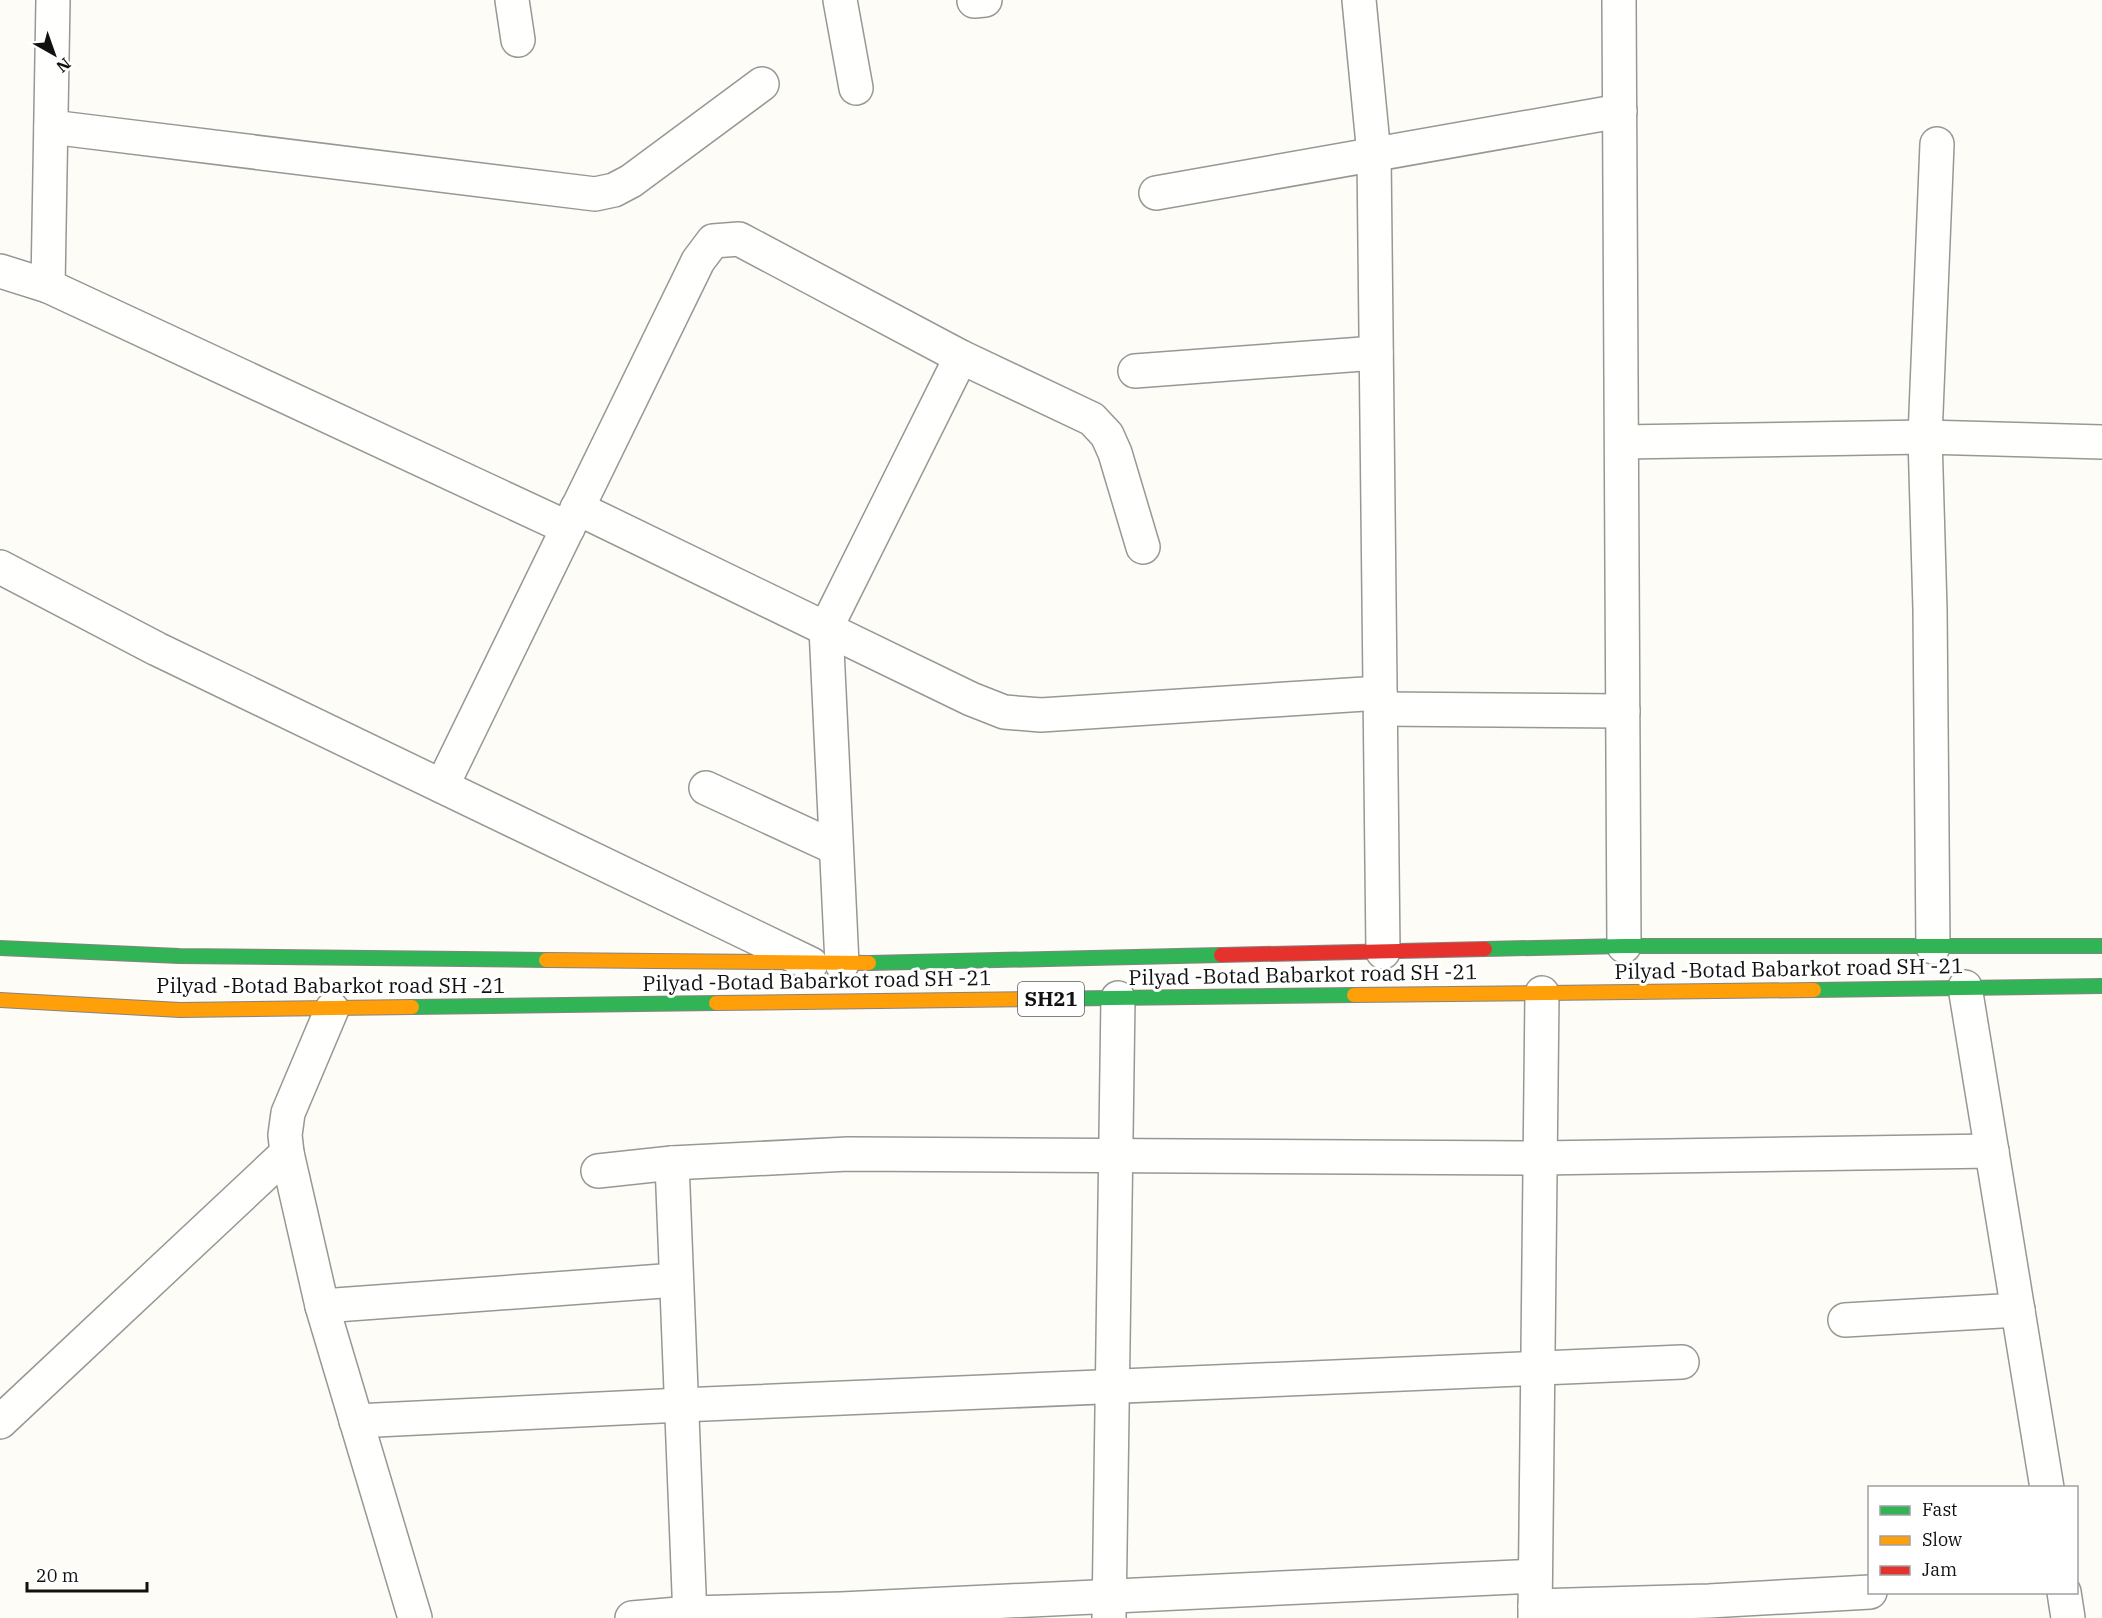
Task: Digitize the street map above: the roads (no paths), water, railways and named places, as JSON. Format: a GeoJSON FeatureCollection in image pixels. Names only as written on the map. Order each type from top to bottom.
{"type":"FeatureCollection","features":[{"type":"Feature","properties":{"kind":"main road","name":"Pilyad -Botad Babarkot road SH -21"},"geometry":{"type":"LineString","coordinates":[[0,948],[191,956],[624,967],[1624,946],[2102,946]]}},
{"type":"Feature","properties":{"kind":"main road","name":"Pilyad -Botad Babarkot road SH -21"},"geometry":{"type":"LineString","coordinates":[[0,1000],[180,1010],[332,1009],[621,999],[1118,998],[2102,986]]}},
{"type":"Feature","properties":{"kind":"street"},"geometry":{"type":"LineString","coordinates":[[48,286],[53,0]]}},
{"type":"Feature","properties":{"kind":"street"},"geometry":{"type":"LineString","coordinates":[[512,0],[518,40]]}},
{"type":"Feature","properties":{"kind":"street"},"geometry":{"type":"LineString","coordinates":[[840,0],[856,88]]}},
{"type":"Feature","properties":{"kind":"street"},"geometry":{"type":"LineString","coordinates":[[1359,0],[1374,155],[1383,952]]}},
{"type":"Feature","properties":{"kind":"street"},"geometry":{"type":"LineString","coordinates":[[1619,0],[1624,946]]}},
{"type":"Feature","properties":{"kind":"street"},"geometry":{"type":"LineString","coordinates":[[51,127],[595,194],[614,190],[631,181],[762,84]]}},
{"type":"Feature","properties":{"kind":"street"},"geometry":{"type":"LineString","coordinates":[[1156,194],[1620,111]]}},
{"type":"Feature","properties":{"kind":"street"},"geometry":{"type":"LineString","coordinates":[[1933,947],[1930,609],[1925,438],[1938,144]]}},
{"type":"Feature","properties":{"kind":"street"},"geometry":{"type":"LineString","coordinates":[[442,786],[698,261],[713,242],[739,239],[961,357],[1092,419],[1107,435],[1115,453],[1143,547]]}},
{"type":"Feature","properties":{"kind":"street"},"geometry":{"type":"LineString","coordinates":[[0,271],[48,286],[826,628],[971,699],[1004,712],[1041,715],[1381,701],[1623,711]]}},
{"type":"Feature","properties":{"kind":"street"},"geometry":{"type":"LineString","coordinates":[[1135,371],[1376,353]]}},
{"type":"Feature","properties":{"kind":"street"},"geometry":{"type":"LineString","coordinates":[[0,567],[158,649],[442,786],[827,964],[836,848],[826,628],[961,357]]}},
{"type":"Feature","properties":{"kind":"street"},"geometry":{"type":"LineString","coordinates":[[1622,442],[1925,438],[2102,442]]}},
{"type":"Feature","properties":{"kind":"street"},"geometry":{"type":"LineString","coordinates":[[706,788],[836,848]]}},
{"type":"Feature","properties":{"kind":"street"},"geometry":{"type":"LineString","coordinates":[[1965,987],[2047,1486]]}},
{"type":"Feature","properties":{"kind":"street"},"geometry":{"type":"LineString","coordinates":[[1535,1600],[1542,993]]}},
{"type":"Feature","properties":{"kind":"street"},"geometry":{"type":"LineString","coordinates":[[1109,1607],[1118,998]]}},
{"type":"Feature","properties":{"kind":"street"},"geometry":{"type":"LineString","coordinates":[[332,1009],[288,1113],[285,1135],[287,1153],[322,1306],[415,1618]]}},
{"type":"Feature","properties":{"kind":"street"},"geometry":{"type":"LineString","coordinates":[[598,1171],[672,1162],[848,1154],[1540,1158],[1992,1151]]}},
{"type":"Feature","properties":{"kind":"street"},"geometry":{"type":"LineString","coordinates":[[0,1422],[287,1153]]}},
{"type":"Feature","properties":{"kind":"street"},"geometry":{"type":"LineString","coordinates":[[672,1162],[690,1616]]}},
{"type":"Feature","properties":{"kind":"street"},"geometry":{"type":"LineString","coordinates":[[322,1306],[676,1280]]}},
{"type":"Feature","properties":{"kind":"street"},"geometry":{"type":"LineString","coordinates":[[1845,1320],[2018,1310]]}},
{"type":"Feature","properties":{"kind":"street"},"geometry":{"type":"LineString","coordinates":[[356,1421],[1682,1362]]}},
{"type":"Feature","properties":{"kind":"street"},"geometry":{"type":"LineString","coordinates":[[632,1618],[1535,1600],[1711,1610],[1868,1592]]}},
{"type":"Feature","properties":{"kind":"street"},"geometry":{"type":"LineString","coordinates":[[2064,1594],[2068,1618]]}}]}
